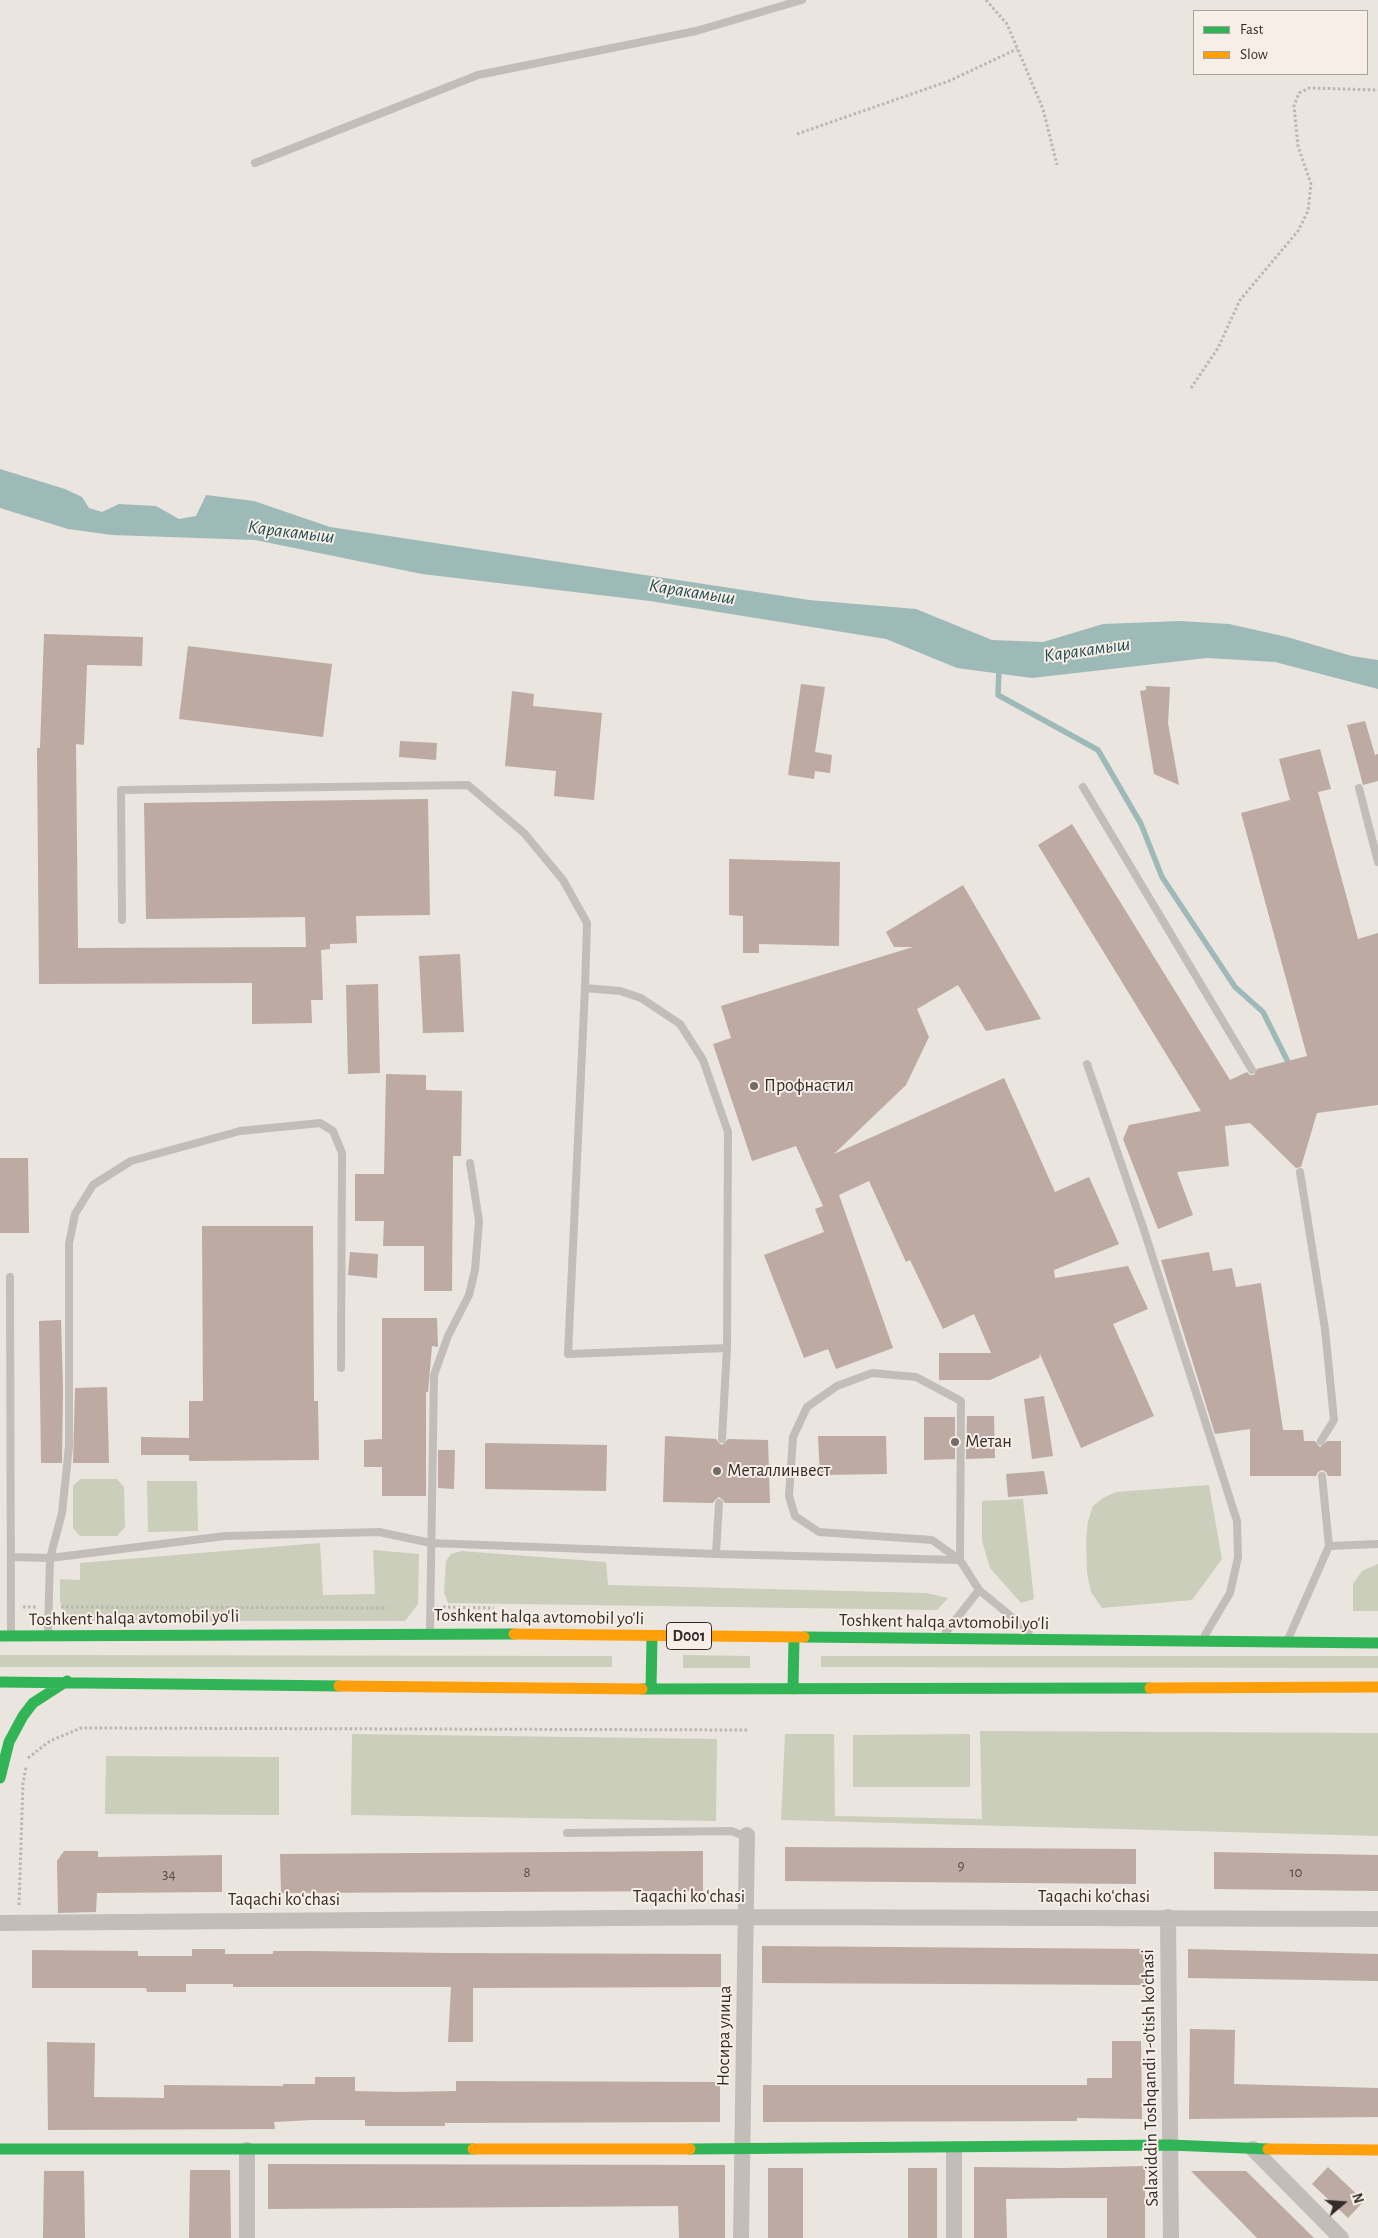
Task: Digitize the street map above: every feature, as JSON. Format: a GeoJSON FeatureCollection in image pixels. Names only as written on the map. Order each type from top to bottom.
{"type":"FeatureCollection","features":[{"type":"Feature","properties":{"kind":"main road","name":"Toshkent halqa avtomobil yo'li"},"geometry":{"type":"LineString","coordinates":[[5,1636],[430,1632],[940,1640],[1378,1643]]}},
{"type":"Feature","properties":{"kind":"main road"},"geometry":{"type":"LineString","coordinates":[[651,1689],[652,1636]]}},
{"type":"Feature","properties":{"kind":"main road"},"geometry":{"type":"LineString","coordinates":[[793,1689],[794,1638]]}},
{"type":"Feature","properties":{"kind":"main road"},"geometry":{"type":"LineString","coordinates":[[0,1778],[6,1751],[18,1722],[34,1703],[49,1691],[67,1681]]}},
{"type":"Feature","properties":{"kind":"main road"},"geometry":{"type":"LineString","coordinates":[[0,1682],[67,1681],[651,1689],[1378,1687]]}},
{"type":"Feature","properties":{"kind":"main road"},"geometry":{"type":"LineString","coordinates":[[0,2149],[954,2149],[1170,2145],[1254,2149],[1378,2150]]}},
{"type":"Feature","properties":{"kind":"street","name":"Носира улица"},"geometry":{"type":"LineString","coordinates":[[741,2238],[747,1836]]}},
{"type":"Feature","properties":{"kind":"street","name":"Taqachi koʻchasi"},"geometry":{"type":"LineString","coordinates":[[0,1923],[746,1917],[1378,1919]]}},
{"type":"Feature","properties":{"kind":"street","name":"Salaxiddin Toshqandi 1-o'tish ko'chasi"},"geometry":{"type":"LineString","coordinates":[[1168,1917],[1171,2238]]}},
{"type":"Feature","properties":{"kind":"street"},"geometry":{"type":"LineString","coordinates":[[954,2149],[954,2238]]}},
{"type":"Feature","properties":{"kind":"street"},"geometry":{"type":"LineString","coordinates":[[1254,2149],[1341,2238]]}},
{"type":"Feature","properties":{"kind":"street"},"geometry":{"type":"LineString","coordinates":[[247,2150],[247,2238]]}},
{"type":"Feature","properties":{"kind":"lane"},"geometry":{"type":"LineString","coordinates":[[256,164],[478,75],[696,31],[802,0]]}},
{"type":"Feature","properties":{"kind":"lane"},"geometry":{"type":"LineString","coordinates":[[122,920],[121,790],[468,785],[524,833],[563,880],[587,923],[568,1354],[727,1348]]}},
{"type":"Feature","properties":{"kind":"lane"},"geometry":{"type":"LineString","coordinates":[[1083,787],[1252,1070]]}},
{"type":"Feature","properties":{"kind":"lane"},"geometry":{"type":"LineString","coordinates":[[1359,788],[1378,862]]}},
{"type":"Feature","properties":{"kind":"lane"},"geometry":{"type":"LineString","coordinates":[[584,988],[620,991],[641,998],[680,1024],[703,1060],[728,1132],[727,1348],[722,1439]]}},
{"type":"Feature","properties":{"kind":"lane"},"geometry":{"type":"LineString","coordinates":[[1087,1064],[1143,1227],[1237,1521],[1238,1557],[1230,1593],[1200,1643]]}},
{"type":"Feature","properties":{"kind":"lane"},"geometry":{"type":"LineString","coordinates":[[48,1636],[50,1558],[62,1513],[69,1446],[69,1244],[75,1214],[93,1185],[131,1161],[240,1131],[320,1123],[332,1131],[342,1153],[341,1368]]}},
{"type":"Feature","properties":{"kind":"lane"},"geometry":{"type":"LineString","coordinates":[[430,1632],[434,1375],[448,1336],[469,1295],[475,1270],[479,1221],[470,1163]]}},
{"type":"Feature","properties":{"kind":"lane"},"geometry":{"type":"LineString","coordinates":[[1300,1172],[1324,1329],[1334,1420],[1321,1441]]}},
{"type":"Feature","properties":{"kind":"lane"},"geometry":{"type":"LineString","coordinates":[[5,1636],[11,1557],[10,1277]]}},
{"type":"Feature","properties":{"kind":"lane"},"geometry":{"type":"LineString","coordinates":[[960,1560],[961,1401],[916,1378],[872,1373],[837,1386],[807,1407],[793,1436],[789,1496],[795,1516],[819,1532],[932,1540],[960,1560],[979,1590],[1014,1620],[1043,1641]]}},
{"type":"Feature","properties":{"kind":"lane"},"geometry":{"type":"LineString","coordinates":[[1286,1643],[1329,1546],[1322,1476]]}},
{"type":"Feature","properties":{"kind":"lane"},"geometry":{"type":"LineString","coordinates":[[716,1554],[719,1503]]}},
{"type":"Feature","properties":{"kind":"lane"},"geometry":{"type":"LineString","coordinates":[[11,1557],[50,1558],[225,1536],[379,1532],[431,1543],[716,1554],[960,1560]]}},
{"type":"Feature","properties":{"kind":"lane"},"geometry":{"type":"LineString","coordinates":[[1329,1546],[1378,1544]]}},
{"type":"Feature","properties":{"kind":"lane"},"geometry":{"type":"LineString","coordinates":[[940,1640],[979,1590]]}},
{"type":"Feature","properties":{"kind":"lane"},"geometry":{"type":"LineString","coordinates":[[567,1833],[731,1831],[747,1836]]}},
{"type":"Feature","properties":{"kind":"path"},"geometry":{"type":"LineString","coordinates":[[986,0],[1007,24],[1043,109],[1057,165]]}},
{"type":"Feature","properties":{"kind":"path"},"geometry":{"type":"LineString","coordinates":[[797,134],[948,81],[1017,49]]}},
{"type":"Feature","properties":{"kind":"path"},"geometry":{"type":"LineString","coordinates":[[1191,388],[1218,348],[1240,300],[1298,231],[1308,210],[1311,184],[1298,146],[1294,106],[1299,93],[1310,88],[1378,90]]}},
{"type":"Feature","properties":{"kind":"path"},"geometry":{"type":"LineString","coordinates":[[18,1923],[23,1783],[28,1756],[50,1741],[81,1728],[748,1730]]}},
{"type":"Feature","properties":{"kind":"green space"},"geometry":{"type":"Polygon","coordinates":[[[80,1479],[117,1479],[124,1487],[125,1527],[117,1536],[80,1536],[73,1528],[73,1486],[80,1479]]]}},
{"type":"Feature","properties":{"kind":"green space"},"geometry":{"type":"Polygon","coordinates":[[[147,1481],[197,1481],[198,1531],[148,1532],[147,1481]]]}},
{"type":"Feature","properties":{"kind":"green space"},"geometry":{"type":"Polygon","coordinates":[[[1209,1485],[1222,1559],[1192,1600],[1102,1608],[1091,1592],[1087,1573],[1086,1540],[1088,1521],[1093,1506],[1103,1498],[1116,1492],[1209,1485]]]}},
{"type":"Feature","properties":{"kind":"green space"},"geometry":{"type":"Polygon","coordinates":[[[1023,1499],[1034,1599],[1021,1603],[990,1568],[982,1541],[982,1501],[1023,1499]]]}},
{"type":"Feature","properties":{"kind":"green space"},"geometry":{"type":"Polygon","coordinates":[[[320,1543],[323,1595],[375,1594],[373,1550],[419,1554],[418,1604],[405,1621],[74,1621],[64,1612],[60,1601],[60,1579],[80,1580],[80,1563],[320,1543]]]}},
{"type":"Feature","properties":{"kind":"green space"},"geometry":{"type":"Polygon","coordinates":[[[461,1551],[606,1562],[608,1585],[926,1593],[948,1598],[937,1610],[448,1603],[444,1593],[446,1561],[451,1554],[461,1551]]]}},
{"type":"Feature","properties":{"kind":"green space"},"geometry":{"type":"Polygon","coordinates":[[[1378,1564],[1378,1611],[1353,1611],[1353,1584],[1362,1571],[1378,1564]]]}},
{"type":"Feature","properties":{"kind":"green space"},"geometry":{"type":"Polygon","coordinates":[[[0,1655],[612,1656],[612,1667],[0,1667],[0,1655]]]}},
{"type":"Feature","properties":{"kind":"green space"},"geometry":{"type":"Polygon","coordinates":[[[683,1655],[750,1656],[750,1668],[683,1668],[683,1655]]]}},
{"type":"Feature","properties":{"kind":"green space"},"geometry":{"type":"Polygon","coordinates":[[[821,1656],[1378,1656],[1378,1668],[821,1667],[821,1656]]]}},
{"type":"Feature","properties":{"kind":"green space"},"geometry":{"type":"Polygon","coordinates":[[[980,1731],[1378,1733],[1378,1836],[781,1820],[785,1734],[834,1734],[835,1816],[982,1819],[980,1731]]]}},
{"type":"Feature","properties":{"kind":"green space"},"geometry":{"type":"Polygon","coordinates":[[[352,1734],[717,1739],[716,1821],[351,1815],[352,1734]]]}},
{"type":"Feature","properties":{"kind":"green space"},"geometry":{"type":"Polygon","coordinates":[[[970,1734],[970,1787],[853,1787],[853,1735],[970,1734]]]}},
{"type":"Feature","properties":{"kind":"green space"},"geometry":{"type":"Polygon","coordinates":[[[106,1756],[279,1757],[279,1815],[105,1814],[106,1756]]]}},
{"type":"Feature","properties":{"kind":"water","name":"Каракамыш"},"geometry":{"type":"Polygon","coordinates":[[[0,469],[65,489],[82,497],[89,508],[102,512],[119,504],[156,506],[179,519],[196,516],[206,495],[254,501],[330,527],[809,600],[916,609],[992,640],[1043,642],[1103,624],[1180,621],[1229,624],[1287,637],[1352,656],[1378,660],[1378,689],[1275,662],[1207,658],[1032,678],[957,668],[886,639],[650,601],[422,574],[255,540],[112,535],[68,529],[0,508],[0,469]]]}},
{"type":"Feature","properties":{"kind":"building"},"geometry":{"type":"Polygon","coordinates":[[[44,634],[143,637],[142,666],[87,665],[84,745],[76,744],[78,948],[306,947],[305,917],[146,919],[144,803],[428,799],[430,915],[356,916],[357,943],[330,944],[330,949],[321,950],[323,1000],[311,1000],[312,1023],[252,1024],[252,983],[39,984],[37,748],[40,748],[44,634]]]}},
{"type":"Feature","properties":{"kind":"building"},"geometry":{"type":"Polygon","coordinates":[[[188,646],[332,664],[323,737],[179,719],[188,646]]]}},
{"type":"Feature","properties":{"kind":"building"},"geometry":{"type":"Polygon","coordinates":[[[801,684],[825,687],[815,752],[832,755],[830,773],[815,771],[814,779],[788,775],[801,684]]]}},
{"type":"Feature","properties":{"kind":"building"},"geometry":{"type":"Polygon","coordinates":[[[1146,686],[1170,687],[1168,723],[1179,785],[1154,774],[1140,691],[1146,690],[1146,686]]]}},
{"type":"Feature","properties":{"kind":"building"},"geometry":{"type":"Polygon","coordinates":[[[512,691],[534,694],[533,706],[602,713],[594,800],[554,796],[556,771],[505,766],[512,691]]]}},
{"type":"Feature","properties":{"kind":"building"},"geometry":{"type":"Polygon","coordinates":[[[1365,721],[1375,755],[1378,754],[1378,781],[1363,785],[1347,725],[1365,721]]]}},
{"type":"Feature","properties":{"kind":"building"},"geometry":{"type":"Polygon","coordinates":[[[400,741],[437,743],[436,760],[399,757],[400,741]]]}},
{"type":"Feature","properties":{"kind":"building"},"geometry":{"type":"Polygon","coordinates":[[[1320,749],[1331,789],[1318,792],[1358,939],[1378,933],[1378,1105],[1317,1113],[1301,1167],[1296,1168],[1250,1123],[1225,1126],[1229,1166],[1177,1172],[1193,1215],[1158,1229],[1123,1139],[1129,1125],[1201,1111],[1038,845],[1072,824],[1230,1080],[1247,1072],[1250,1075],[1254,1075],[1257,1069],[1307,1056],[1241,813],[1290,800],[1279,759],[1320,749]]]}},
{"type":"Feature","properties":{"kind":"building"},"geometry":{"type":"Polygon","coordinates":[[[729,859],[840,862],[839,946],[759,944],[759,953],[743,953],[743,916],[729,915],[729,859]]]}},
{"type":"Feature","properties":{"kind":"building"},"geometry":{"type":"Polygon","coordinates":[[[963,885],[1041,1019],[986,1031],[958,985],[917,1009],[929,1037],[906,1085],[834,1154],[1004,1078],[1055,1192],[1089,1177],[1119,1244],[1054,1270],[1055,1278],[1128,1266],[1148,1309],[1113,1324],[1154,1416],[1081,1448],[1040,1354],[1039,1358],[990,1380],[939,1380],[939,1353],[991,1353],[974,1314],[943,1329],[910,1260],[906,1262],[869,1181],[839,1195],[893,1348],[836,1369],[828,1349],[804,1358],[764,1255],[824,1232],[815,1209],[823,1206],[796,1146],[752,1161],[713,1044],[731,1038],[721,1006],[913,947],[894,947],[886,932],[963,885]]]}},
{"type":"Feature","properties":{"kind":"building"},"geometry":{"type":"Polygon","coordinates":[[[460,954],[464,1032],[423,1033],[419,956],[460,954]]]}},
{"type":"Feature","properties":{"kind":"building"},"geometry":{"type":"Polygon","coordinates":[[[378,984],[380,1073],[348,1074],[346,985],[378,984]]]}},
{"type":"Feature","properties":{"kind":"building"},"geometry":{"type":"Polygon","coordinates":[[[386,1074],[426,1075],[426,1090],[462,1091],[461,1156],[453,1156],[452,1291],[424,1291],[424,1246],[383,1246],[384,1221],[355,1221],[355,1174],[384,1174],[386,1074]]]}},
{"type":"Feature","properties":{"kind":"building"},"geometry":{"type":"Polygon","coordinates":[[[0,1158],[28,1158],[29,1233],[0,1233],[0,1158]]]}},
{"type":"Feature","properties":{"kind":"building"},"geometry":{"type":"Polygon","coordinates":[[[202,1226],[313,1226],[314,1401],[318,1401],[319,1460],[189,1461],[189,1455],[141,1455],[141,1437],[189,1438],[189,1401],[203,1401],[202,1226]]]}},
{"type":"Feature","properties":{"kind":"building"},"geometry":{"type":"Polygon","coordinates":[[[350,1252],[378,1254],[377,1278],[348,1275],[350,1252]]]}},
{"type":"Feature","properties":{"kind":"building"},"geometry":{"type":"Polygon","coordinates":[[[1209,1252],[1213,1271],[1232,1268],[1236,1287],[1261,1283],[1283,1430],[1303,1430],[1304,1441],[1315,1441],[1320,1447],[1327,1441],[1341,1441],[1341,1476],[1328,1476],[1322,1470],[1316,1476],[1250,1476],[1250,1429],[1215,1434],[1161,1260],[1209,1252]]]}},
{"type":"Feature","properties":{"kind":"building"},"geometry":{"type":"Polygon","coordinates":[[[382,1318],[437,1318],[438,1347],[432,1346],[428,1392],[426,1392],[426,1496],[382,1496],[382,1467],[364,1467],[364,1440],[382,1439],[382,1318]]]}},
{"type":"Feature","properties":{"kind":"building"},"geometry":{"type":"Polygon","coordinates":[[[61,1320],[63,1388],[62,1463],[41,1463],[39,1321],[61,1320]]]}},
{"type":"Feature","properties":{"kind":"building"},"geometry":{"type":"Polygon","coordinates":[[[107,1387],[109,1463],[73,1463],[75,1388],[107,1387]]]}},
{"type":"Feature","properties":{"kind":"building"},"geometry":{"type":"Polygon","coordinates":[[[1044,1396],[1053,1456],[1032,1459],[1024,1399],[1044,1396]]]}},
{"type":"Feature","properties":{"kind":"building"},"geometry":{"type":"Polygon","coordinates":[[[967,1416],[994,1416],[995,1458],[966,1459],[967,1416]]]}},
{"type":"Feature","properties":{"kind":"building"},"geometry":{"type":"Polygon","coordinates":[[[924,1417],[955,1417],[955,1459],[924,1460],[924,1417]]]}},
{"type":"Feature","properties":{"kind":"building","name":"Металлинвест"},"geometry":{"type":"Polygon","coordinates":[[[665,1436],[716,1439],[722,1445],[728,1439],[768,1440],[770,1503],[725,1503],[719,1497],[713,1503],[663,1502],[665,1436]]]}},
{"type":"Feature","properties":{"kind":"building"},"geometry":{"type":"Polygon","coordinates":[[[818,1436],[886,1436],[887,1474],[820,1475],[818,1436]]]}},
{"type":"Feature","properties":{"kind":"building"},"geometry":{"type":"Polygon","coordinates":[[[485,1443],[607,1445],[606,1491],[485,1489],[485,1443]]]}},
{"type":"Feature","properties":{"kind":"building"},"geometry":{"type":"Polygon","coordinates":[[[438,1450],[455,1450],[454,1489],[438,1488],[438,1450]]]}},
{"type":"Feature","properties":{"kind":"building"},"geometry":{"type":"Polygon","coordinates":[[[1044,1471],[1048,1494],[1008,1497],[1006,1474],[1044,1471]]]}},
{"type":"Feature","properties":{"kind":"building"},"geometry":{"type":"Polygon","coordinates":[[[785,1847],[1136,1849],[1136,1884],[785,1881],[785,1847]]]}},
{"type":"Feature","properties":{"kind":"building"},"geometry":{"type":"Polygon","coordinates":[[[64,1851],[98,1851],[98,1857],[222,1855],[222,1892],[97,1893],[96,1912],[58,1913],[57,1861],[64,1851]]]}},
{"type":"Feature","properties":{"kind":"building"},"geometry":{"type":"Polygon","coordinates":[[[703,1851],[703,1891],[281,1893],[280,1854],[703,1851]]]}},
{"type":"Feature","properties":{"kind":"building"},"geometry":{"type":"Polygon","coordinates":[[[1214,1852],[1378,1855],[1378,1891],[1214,1889],[1214,1852]]]}},
{"type":"Feature","properties":{"kind":"building"},"geometry":{"type":"Polygon","coordinates":[[[762,1946],[1146,1949],[1146,1985],[762,1983],[762,1946]]]}},
{"type":"Feature","properties":{"kind":"building"},"geometry":{"type":"Polygon","coordinates":[[[192,1949],[225,1949],[225,1954],[273,1954],[273,1951],[310,1951],[721,1954],[721,1987],[473,1988],[473,2042],[448,2042],[451,1987],[233,1987],[233,1984],[186,1984],[186,1992],[147,1992],[146,1988],[32,1988],[32,1950],[138,1951],[138,1956],[192,1956],[192,1949]]]}},
{"type":"Feature","properties":{"kind":"building"},"geometry":{"type":"Polygon","coordinates":[[[1188,1949],[1378,1954],[1378,1981],[1188,1978],[1188,1949]]]}},
{"type":"Feature","properties":{"kind":"building"},"geometry":{"type":"Polygon","coordinates":[[[1190,2029],[1235,2030],[1234,2084],[1378,2088],[1378,2117],[1189,2119],[1190,2029]]]}},
{"type":"Feature","properties":{"kind":"building"},"geometry":{"type":"Polygon","coordinates":[[[1112,2041],[1141,2041],[1142,2119],[1077,2118],[1077,2121],[763,2122],[763,2085],[1087,2085],[1087,2078],[1112,2078],[1112,2041]]]}},
{"type":"Feature","properties":{"kind":"building"},"geometry":{"type":"Polygon","coordinates":[[[47,2042],[95,2043],[94,2097],[164,2098],[164,2085],[283,2086],[283,2084],[315,2084],[315,2077],[355,2077],[355,2091],[399,2092],[456,2091],[456,2081],[720,2082],[720,2122],[445,2123],[445,2126],[365,2126],[365,2120],[312,2120],[274,2122],[275,2129],[48,2130],[47,2042]]]}},
{"type":"Feature","properties":{"kind":"building"},"geometry":{"type":"Polygon","coordinates":[[[268,2164],[725,2165],[725,2238],[679,2238],[678,2206],[268,2209],[268,2164]]]}},
{"type":"Feature","properties":{"kind":"building"},"geometry":{"type":"Polygon","coordinates":[[[1145,2166],[1145,2238],[1107,2238],[1107,2198],[1064,2198],[1006,2199],[1007,2238],[974,2238],[974,2167],[1064,2168],[1145,2166]]]}},
{"type":"Feature","properties":{"kind":"building"},"geometry":{"type":"Polygon","coordinates":[[[1328,2167],[1364,2201],[1348,2218],[1312,2184],[1328,2167]]]}},
{"type":"Feature","properties":{"kind":"building"},"geometry":{"type":"Polygon","coordinates":[[[768,2168],[803,2168],[803,2238],[768,2238],[768,2168]]]}},
{"type":"Feature","properties":{"kind":"building"},"geometry":{"type":"Polygon","coordinates":[[[908,2168],[937,2168],[937,2238],[908,2238],[908,2168]]]}},
{"type":"Feature","properties":{"kind":"building"},"geometry":{"type":"Polygon","coordinates":[[[190,2170],[230,2170],[231,2238],[189,2238],[190,2170]]]}},
{"type":"Feature","properties":{"kind":"building"},"geometry":{"type":"Polygon","coordinates":[[[44,2171],[84,2171],[85,2238],[43,2238],[44,2171]]]}},
{"type":"Feature","properties":{"kind":"building"},"geometry":{"type":"Polygon","coordinates":[[[1191,2171],[1246,2171],[1314,2238],[1257,2238],[1191,2171]]]}},
{"type":"Feature","properties":{"kind":"waterway"},"geometry":{"type":"LineString","coordinates":[[999,668],[998,695],[1098,750],[1141,824],[1162,877],[1235,987],[1263,1012],[1287,1060]]}},
{"type":"Feature","properties":{"kind":"traffic: fast"},"geometry":{"type":"LineString","coordinates":[[0,1636],[514,1634]]}},
{"type":"Feature","properties":{"kind":"traffic: fast"},"geometry":{"type":"LineString","coordinates":[[651,1689],[652,1636]]}},
{"type":"Feature","properties":{"kind":"traffic: fast"},"geometry":{"type":"LineString","coordinates":[[804,1637],[1378,1643]]}},
{"type":"Feature","properties":{"kind":"traffic: fast"},"geometry":{"type":"LineString","coordinates":[[793,1689],[794,1638]]}},
{"type":"Feature","properties":{"kind":"traffic: fast"},"geometry":{"type":"LineString","coordinates":[[0,1778],[9,1742],[23,1716],[33,1703],[67,1681]]}},
{"type":"Feature","properties":{"kind":"traffic: fast"},"geometry":{"type":"LineString","coordinates":[[0,1682],[339,1686]]}},
{"type":"Feature","properties":{"kind":"traffic: fast"},"geometry":{"type":"LineString","coordinates":[[642,1689],[1150,1688]]}},
{"type":"Feature","properties":{"kind":"traffic: fast"},"geometry":{"type":"LineString","coordinates":[[690,2149],[1170,2145],[1268,2149]]}},
{"type":"Feature","properties":{"kind":"traffic: fast"},"geometry":{"type":"LineString","coordinates":[[0,2149],[473,2149]]}},
{"type":"Feature","properties":{"kind":"traffic: slow"},"geometry":{"type":"LineString","coordinates":[[514,1634],[804,1637]]}},
{"type":"Feature","properties":{"kind":"traffic: slow"},"geometry":{"type":"LineString","coordinates":[[339,1686],[642,1689]]}},
{"type":"Feature","properties":{"kind":"traffic: slow"},"geometry":{"type":"LineString","coordinates":[[1150,1688],[1378,1687]]}},
{"type":"Feature","properties":{"kind":"traffic: slow"},"geometry":{"type":"LineString","coordinates":[[473,2149],[690,2149]]}},
{"type":"Feature","properties":{"kind":"traffic: slow"},"geometry":{"type":"LineString","coordinates":[[1268,2149],[1378,2150]]}},
{"type":"Feature","properties":{"kind":"place","name":"Профнастил"},"geometry":{"type":"Point","coordinates":[754,1086]}},
{"type":"Feature","properties":{"kind":"place","name":"Метан"},"geometry":{"type":"Point","coordinates":[955,1442]}},
{"type":"Feature","properties":{"kind":"place","name":"Металлинвест"},"geometry":{"type":"Point","coordinates":[717,1471]}}]}
